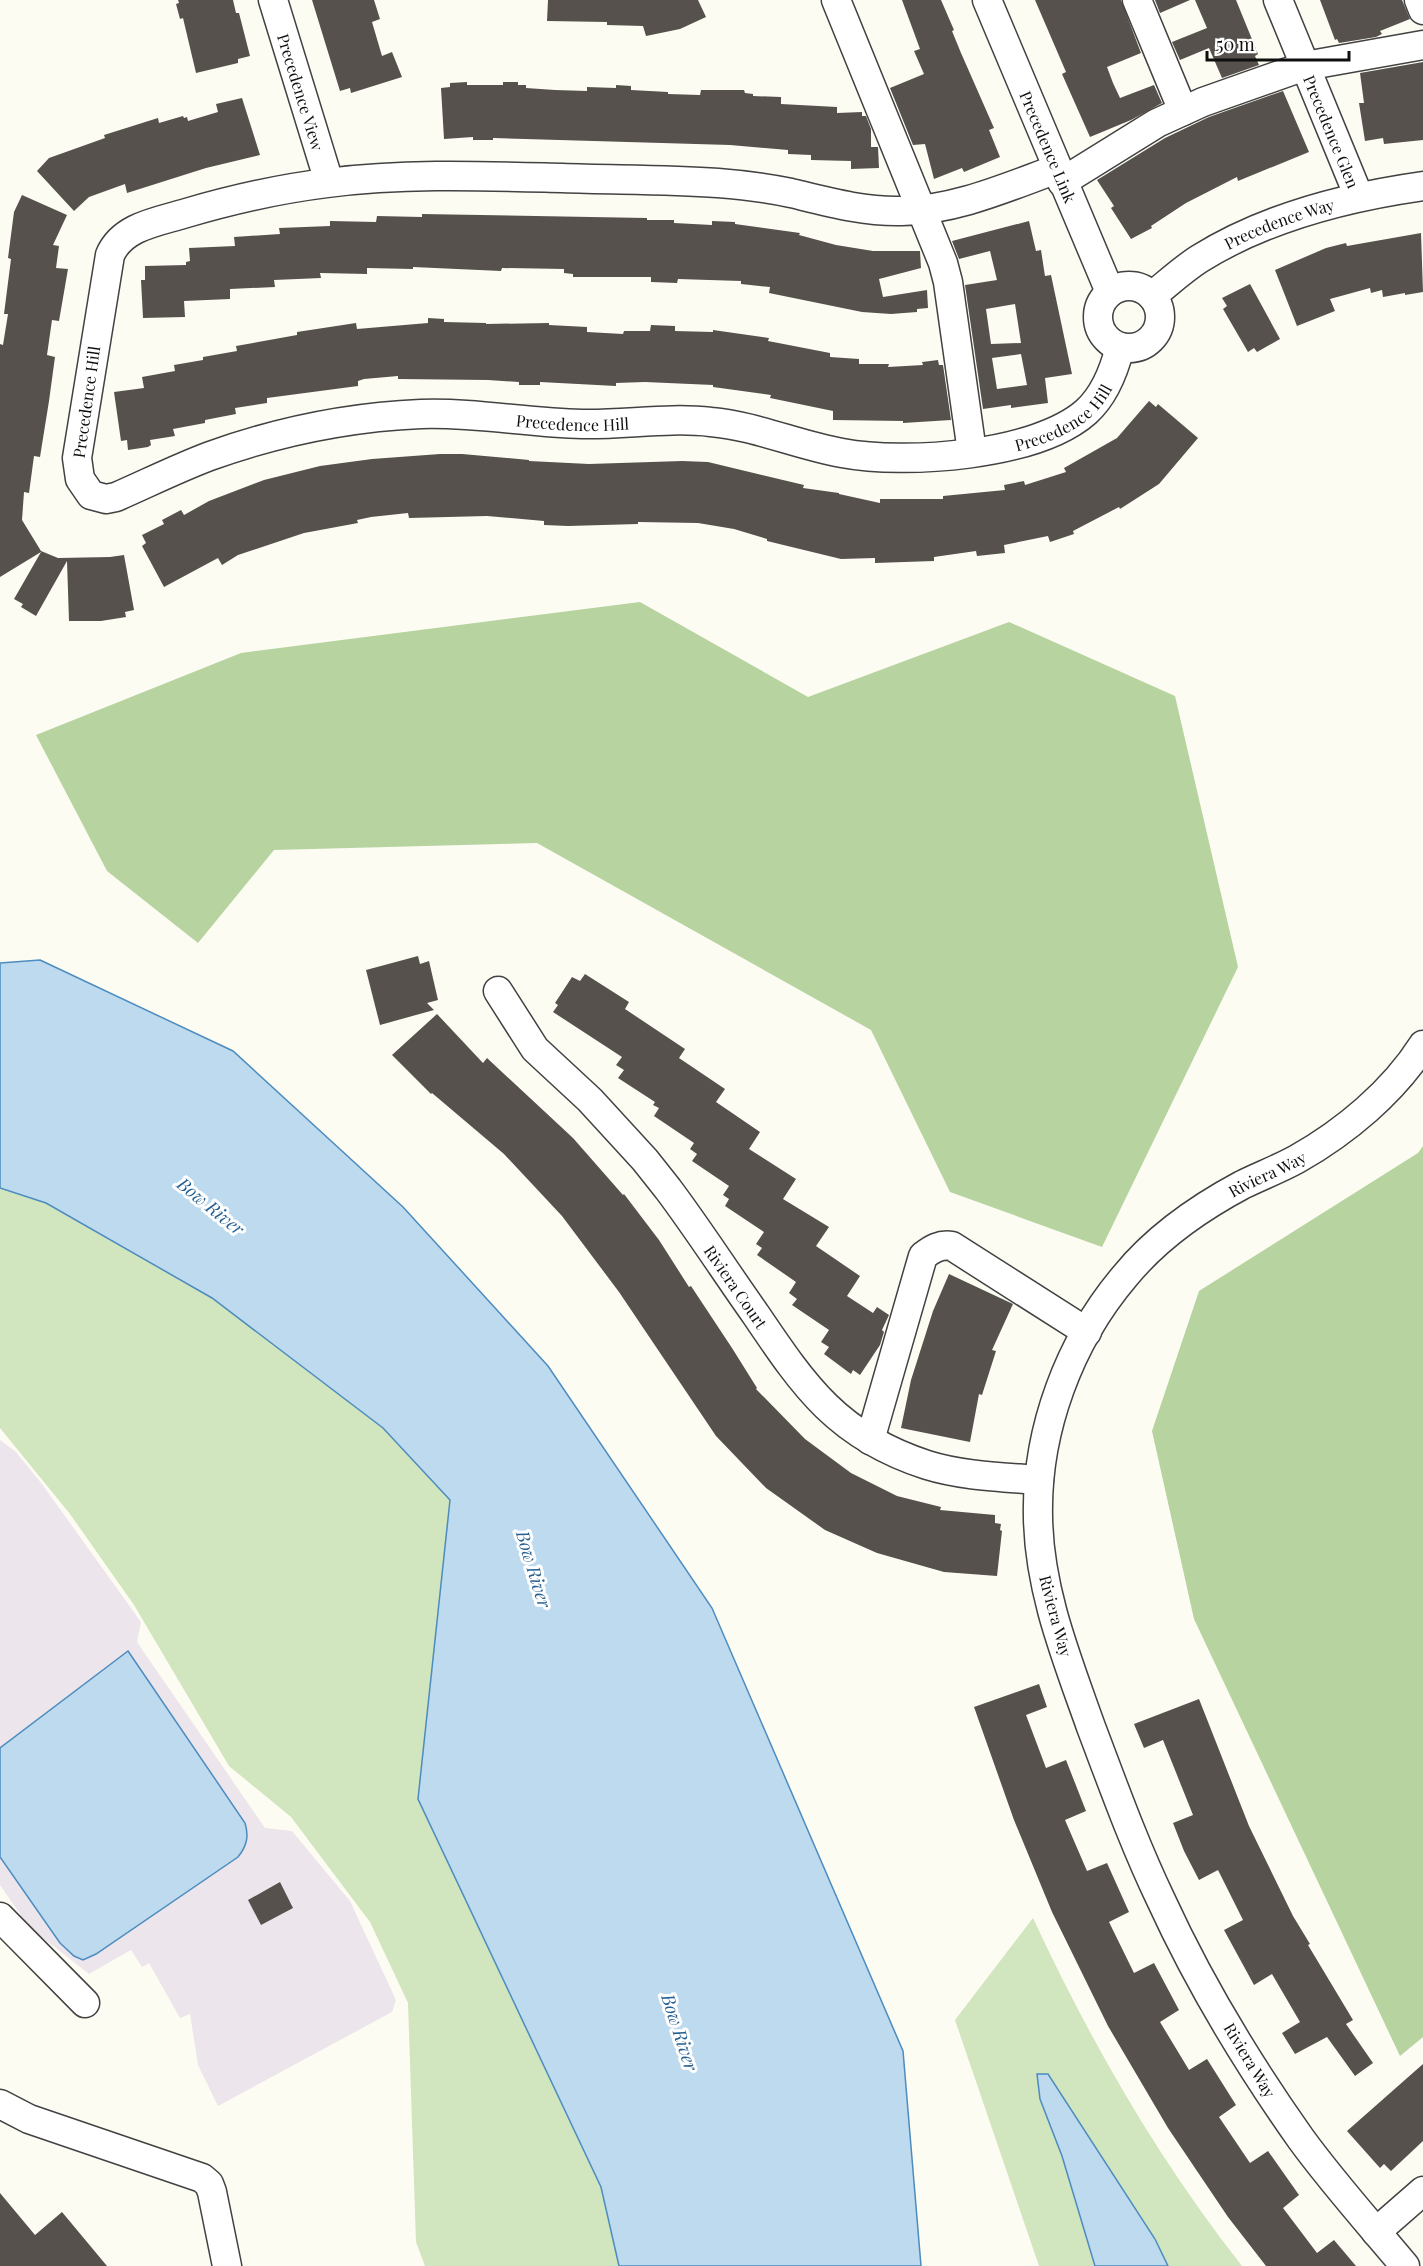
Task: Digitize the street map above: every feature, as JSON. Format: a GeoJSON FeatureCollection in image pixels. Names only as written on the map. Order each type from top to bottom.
{"type":"FeatureCollection","features":[{"type":"Feature","properties":{"kind":"street","name":"Precedence View"},"geometry":{"type":"LineString","coordinates":[[273,0],[329,182]]}},
{"type":"Feature","properties":{"kind":"street"},"geometry":{"type":"LineString","coordinates":[[836,0],[922,210],[948,282],[972,452]]}},
{"type":"Feature","properties":{"kind":"street","name":"Precedence Link"},"geometry":{"type":"LineString","coordinates":[[987,0],[1110,292]]}},
{"type":"Feature","properties":{"kind":"street"},"geometry":{"type":"LineString","coordinates":[[1137,0],[1183,111]]}},
{"type":"Feature","properties":{"kind":"street","name":"Precedence Glen"},"geometry":{"type":"LineString","coordinates":[[1278,0],[1359,197]]}},
{"type":"Feature","properties":{"kind":"street"},"geometry":{"type":"LineString","coordinates":[[1419,0],[1423,10]]}},
{"type":"Feature","properties":{"kind":"street","name":"Precedence Hill"},"geometry":{"type":"LineString","coordinates":[[1120,347],[1105,389],[1088,411],[1078,419],[1028,441],[972,452],[910,458],[862,456],[822,448],[754,429],[695,420],[583,424],[487,415],[421,414],[329,424],[284,434],[212,456],[116,497],[106,499],[91,495],[80,479],[77,458],[106,267],[114,244],[129,232],[192,211],[268,192],[329,182],[456,176],[682,181],[748,186],[876,211],[922,210],[964,202],[1060,176],[1158,123],[1252,83],[1305,66],[1423,45]]}},
{"type":"Feature","properties":{"kind":"street","name":"Precedence Way"},"geometry":{"type":"LineString","coordinates":[[1152,296],[1197,260],[1232,241],[1313,208],[1423,186]]}},
{"type":"Feature","properties":{"kind":"street"},"geometry":{"type":"LineString","coordinates":[[1128,286],[1145,291],[1152,296],[1160,315],[1155,334],[1140,346],[1120,347],[1111,343],[1100,327],[1099,308],[1110,292],[1128,286]]}},
{"type":"Feature","properties":{"kind":"street","name":"Riviera Court"},"geometry":{"type":"LineString","coordinates":[[498,992],[535,1049],[590,1100],[668,1189],[797,1375],[823,1405],[870,1440],[896,1454],[940,1468],[972,1474],[1039,1480]]}},
{"type":"Feature","properties":{"kind":"street","name":"Riviera Way"},"geometry":{"type":"LineString","coordinates":[[1405,2266],[1333,2181],[1275,2101],[1214,2001],[1179,1938],[1120,1806],[1067,1660],[1049,1602],[1038,1530],[1039,1480],[1046,1439],[1058,1393],[1087,1332],[1122,1279],[1149,1250],[1203,1208],[1294,1160],[1327,1140],[1357,1117],[1413,1061],[1423,1045]]}},
{"type":"Feature","properties":{"kind":"street"},"geometry":{"type":"LineString","coordinates":[[870,1440],[923,1256],[932,1249],[943,1245],[952,1246],[1087,1332]]}},
{"type":"Feature","properties":{"kind":"street"},"geometry":{"type":"LineString","coordinates":[[0,1917],[85,2003]]}},
{"type":"Feature","properties":{"kind":"street"},"geometry":{"type":"LineString","coordinates":[[0,2104],[29,2119],[202,2178],[209,2184],[212,2192],[227,2266]]}},
{"type":"Feature","properties":{"kind":"street"},"geometry":{"type":"LineString","coordinates":[[1376,2232],[1423,2191]]}},
{"type":"Feature","properties":{"kind":"shaded area"},"geometry":{"type":"Polygon","coordinates":[[[0,1440],[16,1452],[42,1484],[141,1622],[137,1642],[265,1828],[292,1831],[350,1901],[396,2000],[392,2012],[218,2106],[198,2065],[190,2014],[180,2018],[149,1963],[142,1967],[131,1950],[89,1974],[29,1927],[0,1885],[0,1440]]]}},
{"type":"Feature","properties":{"kind":"green space"},"geometry":{"type":"Polygon","coordinates":[[[640,602],[808,697],[1009,622],[1175,696],[1238,967],[1102,1247],[950,1192],[871,1030],[537,843],[274,850],[198,943],[107,871],[36,735],[241,653],[640,602]]]}},
{"type":"Feature","properties":{"kind":"green space"},"geometry":{"type":"Polygon","coordinates":[[[1423,1146],[1423,2037],[1400,2056],[1194,1619],[1152,1431],[1199,1291],[1418,1153],[1423,1146]]]}},
{"type":"Feature","properties":{"kind":"green space"},"geometry":{"type":"Polygon","coordinates":[[[0,1188],[46,1203],[212,1298],[383,1428],[451,1500],[418,1799],[601,2187],[619,2266],[425,2266],[416,2242],[408,2003],[370,1922],[291,1817],[229,1766],[134,1605],[70,1514],[0,1428],[0,1188]]]}},
{"type":"Feature","properties":{"kind":"green space"},"geometry":{"type":"Polygon","coordinates":[[[1033,1918],[1078,2009],[1127,2098],[1182,2184],[1242,2266],[1039,2266],[955,2020],[1033,1918]]]}},
{"type":"Feature","properties":{"kind":"water","name":"Bow River"},"geometry":{"type":"Polygon","coordinates":[[[40,960],[233,1051],[403,1207],[548,1366],[712,1608],[903,2051],[921,2266],[619,2266],[601,2187],[418,1799],[450,1500],[383,1428],[212,1298],[46,1203],[0,1188],[0,963],[40,960]]]}},
{"type":"Feature","properties":{"kind":"water"},"geometry":{"type":"Polygon","coordinates":[[[128,1651],[245,1823],[246,1841],[238,1857],[96,1954],[83,1960],[74,1956],[60,1943],[0,1857],[0,1748],[128,1651]]]}},
{"type":"Feature","properties":{"kind":"water"},"geometry":{"type":"Polygon","coordinates":[[[1037,2074],[1048,2074],[1155,2239],[1168,2266],[1095,2266],[1062,2156],[1040,2099],[1037,2074]]]}},
{"type":"Feature","properties":{"kind":"building"},"geometry":{"type":"Polygon","coordinates":[[[178,0],[233,0],[236,13],[239,13],[250,56],[238,59],[238,63],[196,73],[183,18],[180,19],[176,4],[179,3],[178,0]]]}},
{"type":"Feature","properties":{"kind":"building"},"geometry":{"type":"Polygon","coordinates":[[[312,0],[374,0],[380,19],[372,22],[382,56],[392,52],[402,77],[351,93],[350,88],[340,91],[312,0]]]}},
{"type":"Feature","properties":{"kind":"building"},"geometry":{"type":"Polygon","coordinates":[[[548,0],[698,0],[706,17],[680,29],[646,36],[643,26],[607,25],[607,22],[547,21],[548,0]]]}},
{"type":"Feature","properties":{"kind":"building"},"geometry":{"type":"Polygon","coordinates":[[[902,0],[941,0],[994,128],[989,130],[1000,157],[964,172],[962,168],[934,179],[925,144],[913,145],[890,88],[924,74],[914,51],[920,49],[902,0]]]}},
{"type":"Feature","properties":{"kind":"building"},"geometry":{"type":"Polygon","coordinates":[[[1035,0],[1121,0],[1141,53],[1107,67],[1113,83],[1120,98],[1154,85],[1162,103],[1131,120],[1090,137],[1062,74],[1066,72],[1035,0]]]}},
{"type":"Feature","properties":{"kind":"building"},"geometry":{"type":"Polygon","coordinates":[[[1155,0],[1190,0],[1160,13],[1155,0]]]}},
{"type":"Feature","properties":{"kind":"building"},"geometry":{"type":"Polygon","coordinates":[[[1195,0],[1236,0],[1258,54],[1255,56],[1259,65],[1222,78],[1209,48],[1180,60],[1172,42],[1207,28],[1195,0]]]}},
{"type":"Feature","properties":{"kind":"building"},"geometry":{"type":"Polygon","coordinates":[[[1320,0],[1402,0],[1410,19],[1380,31],[1382,34],[1376,37],[1339,43],[1337,39],[1335,40],[1320,0]]]}},
{"type":"Feature","properties":{"kind":"building"},"geometry":{"type":"Polygon","coordinates":[[[1423,62],[1423,140],[1384,144],[1383,138],[1365,141],[1359,103],[1364,103],[1360,73],[1423,62]]]}},
{"type":"Feature","properties":{"kind":"building"},"geometry":{"type":"Polygon","coordinates":[[[467,82],[467,85],[503,85],[503,82],[518,82],[518,85],[526,85],[526,88],[587,91],[587,87],[616,88],[616,85],[631,86],[631,90],[700,95],[701,90],[744,90],[745,93],[753,94],[753,96],[781,97],[781,104],[837,107],[837,113],[862,112],[862,116],[866,116],[871,129],[871,147],[878,147],[879,168],[851,169],[851,161],[811,160],[811,155],[788,154],[788,150],[730,145],[493,138],[493,140],[473,140],[473,137],[444,139],[441,88],[450,87],[450,83],[467,82]]]}},
{"type":"Feature","properties":{"kind":"building"},"geometry":{"type":"Polygon","coordinates":[[[1283,91],[1309,152],[1238,181],[1237,177],[1186,203],[1151,226],[1152,228],[1131,239],[1111,208],[1114,206],[1097,180],[1165,138],[1209,117],[1283,91]]]}},
{"type":"Feature","properties":{"kind":"building"},"geometry":{"type":"Polygon","coordinates":[[[242,98],[260,155],[206,168],[127,193],[125,184],[89,197],[74,211],[37,171],[49,158],[105,138],[104,135],[158,118],[159,123],[183,116],[187,117],[188,121],[218,112],[216,104],[242,98]]]}},
{"type":"Feature","properties":{"kind":"building"},"geometry":{"type":"Polygon","coordinates":[[[22,195],[67,215],[53,245],[59,246],[56,268],[68,269],[59,321],[52,320],[47,355],[55,357],[49,401],[40,457],[34,456],[29,493],[24,492],[22,520],[41,551],[58,558],[124,555],[134,610],[125,612],[126,617],[101,621],[69,621],[67,561],[36,616],[21,607],[23,604],[14,599],[41,552],[0,577],[0,344],[3,345],[8,314],[4,314],[14,212],[22,195]]]}},
{"type":"Feature","properties":{"kind":"building"},"geometry":{"type":"Polygon","coordinates":[[[422,214],[647,218],[647,220],[674,220],[674,223],[712,225],[712,221],[735,222],[735,224],[800,233],[799,235],[836,245],[873,251],[920,251],[921,268],[879,279],[883,297],[927,290],[928,308],[917,309],[917,312],[891,314],[862,312],[769,293],[770,287],[741,284],[741,281],[678,279],[677,283],[651,282],[651,277],[573,277],[573,274],[564,273],[564,269],[502,268],[501,271],[413,267],[413,269],[367,268],[367,274],[320,273],[321,278],[274,280],[275,287],[230,289],[230,299],[184,301],[185,317],[143,318],[141,280],[145,280],[145,266],[186,265],[186,262],[190,261],[189,248],[235,246],[234,237],[280,234],[279,228],[330,226],[330,221],[376,222],[377,216],[422,217],[422,214]]]}},
{"type":"Feature","properties":{"kind":"building"},"geometry":{"type":"Polygon","coordinates":[[[1029,221],[1036,251],[1041,250],[1045,276],[1051,275],[1072,374],[1045,378],[1048,403],[983,409],[965,285],[997,280],[990,251],[959,259],[952,241],[1029,221]],[[1015,304],[986,309],[991,344],[1021,343],[1015,304]],[[1021,354],[992,358],[997,389],[1027,385],[1021,354]]]}},
{"type":"Feature","properties":{"kind":"building"},"geometry":{"type":"Polygon","coordinates":[[[1421,233],[1423,292],[1383,297],[1382,290],[1371,293],[1370,288],[1330,299],[1335,311],[1297,326],[1275,270],[1326,248],[1346,243],[1347,246],[1421,233]]]}},
{"type":"Feature","properties":{"kind":"building"},"geometry":{"type":"Polygon","coordinates":[[[1250,284],[1280,339],[1257,352],[1254,348],[1248,352],[1223,309],[1227,306],[1222,298],[1250,284]]]}},
{"type":"Feature","properties":{"kind":"building"},"geometry":{"type":"Polygon","coordinates":[[[428,318],[444,319],[444,322],[486,324],[549,323],[549,325],[587,327],[587,332],[623,334],[624,331],[650,331],[651,325],[675,326],[675,331],[713,332],[713,330],[769,338],[768,341],[830,353],[830,357],[859,359],[859,364],[889,364],[888,367],[923,365],[922,362],[938,360],[939,365],[943,365],[951,420],[903,423],[903,421],[833,420],[833,411],[770,398],[771,395],[713,387],[713,385],[645,382],[616,383],[616,386],[540,382],[540,385],[519,385],[519,382],[488,380],[398,379],[398,376],[364,379],[358,381],[358,386],[267,398],[267,403],[235,408],[236,414],[173,429],[175,436],[150,440],[151,445],[148,447],[128,450],[127,440],[121,441],[114,392],[144,388],[142,377],[175,371],[174,365],[203,360],[203,357],[237,351],[236,346],[297,335],[297,332],[356,323],[357,329],[428,323],[428,318]]]}},
{"type":"Feature","properties":{"kind":"building"},"geometry":{"type":"Polygon","coordinates":[[[1149,401],[1156,407],[1158,404],[1198,438],[1159,484],[1120,509],[1119,507],[1073,531],[1074,534],[1050,542],[1048,536],[1004,545],[1005,553],[977,556],[976,551],[934,557],[934,561],[875,563],[875,558],[841,559],[767,541],[767,539],[734,529],[698,523],[638,522],[638,524],[568,526],[544,525],[544,521],[487,516],[409,518],[408,513],[371,517],[357,520],[358,523],[304,533],[238,555],[222,565],[218,558],[164,587],[142,546],[146,543],[142,535],[164,524],[162,520],[181,510],[184,515],[209,501],[264,480],[320,466],[440,454],[589,464],[708,462],[804,485],[803,488],[839,493],[880,503],[880,499],[943,499],[943,496],[1005,490],[1004,485],[1024,481],[1025,485],[1066,472],[1064,468],[1117,438],[1149,401]]]}},
{"type":"Feature","properties":{"kind":"building"},"geometry":{"type":"Polygon","coordinates":[[[418,956],[420,964],[429,961],[438,1000],[427,1003],[434,1010],[380,1025],[366,970],[418,956]]]}},
{"type":"Feature","properties":{"kind":"building"},"geometry":{"type":"Polygon","coordinates":[[[585,974],[629,1002],[625,1009],[685,1049],[679,1058],[725,1089],[716,1102],[760,1132],[749,1149],[796,1179],[783,1199],[829,1227],[816,1246],[860,1276],[847,1296],[873,1313],[877,1307],[889,1315],[882,1330],[884,1332],[880,1345],[860,1375],[853,1370],[851,1374],[824,1354],[829,1347],[821,1342],[829,1330],[792,1305],[797,1299],[789,1293],[796,1282],[757,1255],[762,1248],[756,1244],[764,1232],[725,1206],[729,1199],[723,1195],[729,1186],[692,1161],[697,1154],[690,1149],[694,1143],[654,1116],[659,1108],[653,1105],[655,1102],[618,1078],[624,1070],[616,1065],[622,1057],[553,1012],[558,1005],[555,1003],[572,977],[580,981],[585,974]]]}},
{"type":"Feature","properties":{"kind":"building"},"geometry":{"type":"Polygon","coordinates":[[[437,1014],[483,1063],[487,1058],[573,1138],[624,1194],[659,1240],[689,1287],[691,1286],[756,1389],[805,1439],[851,1473],[897,1496],[941,1507],[940,1510],[995,1515],[995,1523],[1001,1524],[1000,1530],[1002,1531],[997,1576],[944,1572],[877,1553],[825,1530],[766,1488],[716,1436],[619,1292],[562,1216],[504,1154],[431,1094],[392,1055],[437,1014]]]}},
{"type":"Feature","properties":{"kind":"building"},"geometry":{"type":"Polygon","coordinates":[[[949,1274],[1013,1304],[992,1350],[996,1351],[982,1395],[979,1394],[970,1442],[901,1428],[911,1380],[933,1311],[949,1274]]]}},
{"type":"Feature","properties":{"kind":"building"},"geometry":{"type":"Polygon","coordinates":[[[1039,1684],[1047,1707],[1026,1715],[1046,1768],[1066,1760],[1086,1811],[1065,1820],[1087,1871],[1107,1863],[1129,1912],[1109,1922],[1134,1973],[1154,1963],[1179,2010],[1160,2022],[1189,2070],[1207,2059],[1236,2105],[1219,2117],[1250,2163],[1268,2151],[1299,2195],[1283,2208],[1317,2253],[1334,2240],[1356,2266],[1266,2266],[1228,2217],[1168,2128],[1108,2026],[1052,1912],[1014,1820],[974,1707],[1039,1684]]]}},
{"type":"Feature","properties":{"kind":"building"},"geometry":{"type":"Polygon","coordinates":[[[1199,1699],[1249,1826],[1293,1916],[1310,1944],[1308,1945],[1353,2020],[1346,2024],[1373,2063],[1355,2076],[1327,2037],[1295,2054],[1282,2033],[1300,2022],[1272,1974],[1254,1985],[1224,1930],[1243,1920],[1218,1870],[1199,1880],[1184,1851],[1173,1823],[1193,1815],[1163,1740],[1144,1748],[1134,1724],[1199,1699]]]}},
{"type":"Feature","properties":{"kind":"building"},"geometry":{"type":"Polygon","coordinates":[[[280,1882],[293,1908],[261,1925],[248,1900],[280,1882]]]}},
{"type":"Feature","properties":{"kind":"building"},"geometry":{"type":"Polygon","coordinates":[[[1423,2064],[1423,2141],[1391,2171],[1384,2164],[1380,2168],[1347,2131],[1423,2064]]]}},
{"type":"Feature","properties":{"kind":"building"},"geometry":{"type":"Polygon","coordinates":[[[0,2193],[35,2235],[62,2212],[107,2266],[0,2266],[0,2193]]]}}]}
